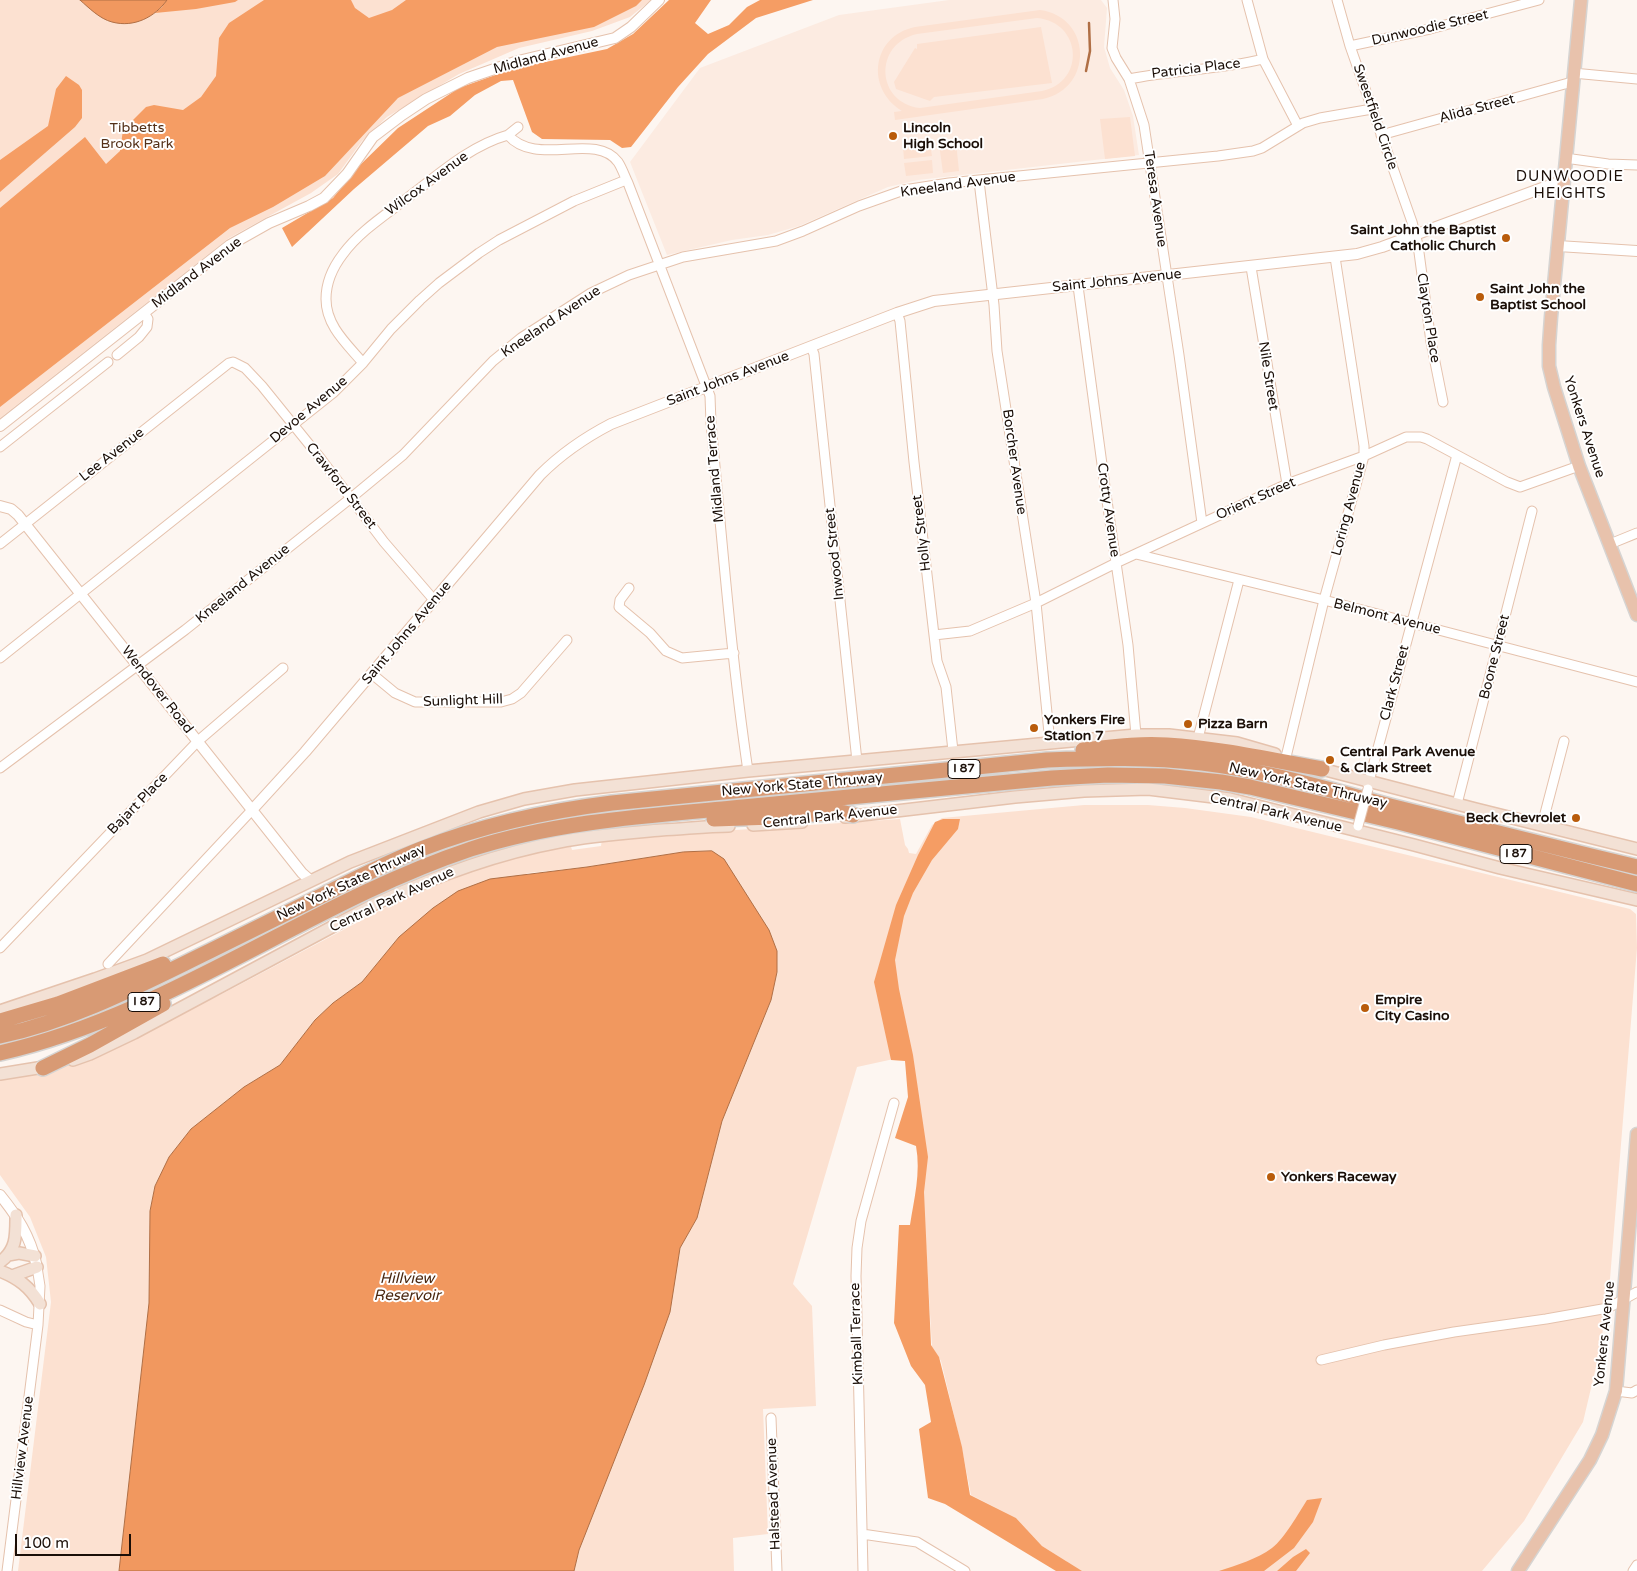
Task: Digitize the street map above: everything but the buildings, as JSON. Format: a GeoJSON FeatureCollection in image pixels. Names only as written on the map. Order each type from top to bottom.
{"type":"FeatureCollection","features":[{"type":"Feature","properties":{"kind":"highway"},"geometry":{"type":"LineString","coordinates":[[1047,760],[1072,751],[1132,745],[1167,745],[1230,752],[1322,769]]}},
{"type":"Feature","properties":{"kind":"highway","name":"New York State Thruway"},"geometry":{"type":"LineString","coordinates":[[0,1036],[61,1019],[105,1002],[420,849],[474,831],[538,814],[612,803],[1047,760],[1146,758],[1203,763],[1257,772],[1637,867]]}},
{"type":"Feature","properties":{"kind":"highway","name":"New York State Thruway"},"geometry":{"type":"LineString","coordinates":[[0,1053],[66,1035],[118,1014],[395,878],[474,848],[556,828],[686,812],[1052,778],[1108,775],[1165,776],[1221,782],[1286,795],[1637,884]]}},
{"type":"Feature","properties":{"kind":"highway"},"geometry":{"type":"LineString","coordinates":[[686,812],[709,819],[841,812],[853,815]]}},
{"type":"Feature","properties":{"kind":"highway"},"geometry":{"type":"LineString","coordinates":[[0,1022],[58,1004],[267,923]]}},
{"type":"Feature","properties":{"kind":"highway"},"geometry":{"type":"LineString","coordinates":[[43,1068],[90,1045],[204,982],[281,935]]}},
{"type":"Feature","properties":{"kind":"main road","name":"Yonkers Avenue"},"geometry":{"type":"LineString","coordinates":[[1581,0],[1572,77],[1550,326],[1549,366],[1580,466],[1637,616]]}},
{"type":"Feature","properties":{"kind":"main road"},"geometry":{"type":"LineString","coordinates":[[0,1011],[147,960],[350,862],[479,812],[524,800],[575,790],[748,771],[1136,735],[1169,735],[1237,744],[1286,757],[1368,785],[1458,804],[1637,849]]}},
{"type":"Feature","properties":{"kind":"main road","name":"Central Park Avenue"},"geometry":{"type":"LineString","coordinates":[[0,1074],[43,1068],[90,1054],[134,1033],[373,906],[411,888],[464,867],[506,854],[559,842],[615,834],[820,821],[853,815],[1084,790],[1148,789],[1230,800],[1357,828],[1500,868],[1637,900]]}},
{"type":"Feature","properties":{"kind":"main road","name":"Yonkers Avenue"},"geometry":{"type":"LineString","coordinates":[[1518,1571],[1590,1460],[1602,1435],[1616,1391],[1637,1134]]}},
{"type":"Feature","properties":{"kind":"main road"},"geometry":{"type":"LineString","coordinates":[[4,1259],[12,1250],[15,1240],[16,1215]]}},
{"type":"Feature","properties":{"kind":"main road"},"geometry":{"type":"LineString","coordinates":[[4,1259],[19,1253],[36,1262]]}},
{"type":"Feature","properties":{"kind":"main road"},"geometry":{"type":"LineString","coordinates":[[12,1276],[36,1262]]}},
{"type":"Feature","properties":{"kind":"main road"},"geometry":{"type":"LineString","coordinates":[[0,1271],[12,1276],[30,1290],[40,1304]]}},
{"type":"Feature","properties":{"kind":"street","name":"Midland Avenue"},"geometry":{"type":"LineString","coordinates":[[0,426],[230,244],[269,223],[324,198],[346,174],[373,137],[426,99],[468,78],[518,61],[614,38],[631,27],[659,0]]}},
{"type":"Feature","properties":{"kind":"street","name":"Teresa Avenue"},"geometry":{"type":"LineString","coordinates":[[1113,0],[1116,19],[1112,48],[1129,79],[1144,125],[1202,523]]}},
{"type":"Feature","properties":{"kind":"street"},"geometry":{"type":"LineString","coordinates":[[1247,0],[1262,59],[1298,126]]}},
{"type":"Feature","properties":{"kind":"street","name":"Sweetfield Circle"},"geometry":{"type":"LineString","coordinates":[[1337,0],[1350,46],[1415,234]]}},
{"type":"Feature","properties":{"kind":"street","name":"Dunwoodie Street"},"geometry":{"type":"LineString","coordinates":[[1350,46],[1439,27],[1538,0]]}},
{"type":"Feature","properties":{"kind":"street","name":"Patricia Place"},"geometry":{"type":"LineString","coordinates":[[1129,79],[1156,74],[1232,66],[1262,59]]}},
{"type":"Feature","properties":{"kind":"street","name":"Alida Street"},"geometry":{"type":"LineString","coordinates":[[1381,135],[1572,77],[1637,79]]}},
{"type":"Feature","properties":{"kind":"street","name":"Kneeland Avenue"},"geometry":{"type":"LineString","coordinates":[[0,768],[185,630],[351,498],[408,450],[493,361],[522,338],[591,293],[658,264],[683,257],[776,241],[859,206],[904,190],[949,183],[1253,151],[1277,140],[1298,126],[1320,118],[1372,109]]}},
{"type":"Feature","properties":{"kind":"street","name":"Wilcox Avenue"},"geometry":{"type":"LineString","coordinates":[[363,363],[342,339],[329,318],[326,296],[328,279],[333,269],[344,253],[366,230],[385,215],[478,147],[492,139],[508,135],[518,127]]}},
{"type":"Feature","properties":{"kind":"street"},"geometry":{"type":"LineString","coordinates":[[508,135],[514,142],[529,148],[562,150],[584,148],[601,151],[618,162],[626,180]]}},
{"type":"Feature","properties":{"kind":"street"},"geometry":{"type":"LineString","coordinates":[[1566,158],[1608,164],[1637,165]]}},
{"type":"Feature","properties":{"kind":"street","name":"Midland Terrace"},"geometry":{"type":"LineString","coordinates":[[626,180],[710,396],[712,440],[740,714],[748,771]]}},
{"type":"Feature","properties":{"kind":"street","name":"Devoe Avenue"},"geometry":{"type":"LineString","coordinates":[[0,658],[333,393],[363,363],[391,330],[439,283],[499,240],[574,200],[626,180]]}},
{"type":"Feature","properties":{"kind":"street","name":"Saint Johns Avenue"},"geometry":{"type":"LineString","coordinates":[[108,964],[306,752],[533,482],[560,456],[582,440],[611,424],[897,314],[939,300],[1251,267],[1366,252],[1564,180]]}},
{"type":"Feature","properties":{"kind":"street","name":"Borcher Avenue"},"geometry":{"type":"LineString","coordinates":[[979,181],[997,351],[1036,603],[1050,743]]}},
{"type":"Feature","properties":{"kind":"street","name":"Clayton Place"},"geometry":{"type":"LineString","coordinates":[[1415,234],[1434,361],[1443,402]]}},
{"type":"Feature","properties":{"kind":"street"},"geometry":{"type":"LineString","coordinates":[[1558,246],[1637,252]]}},
{"type":"Feature","properties":{"kind":"street","name":"Loring Avenue"},"geometry":{"type":"LineString","coordinates":[[1286,757],[1324,600],[1364,456],[1335,257]]}},
{"type":"Feature","properties":{"kind":"street","name":"Nile Street"},"geometry":{"type":"LineString","coordinates":[[1251,267],[1287,484]]}},
{"type":"Feature","properties":{"kind":"street","name":"Crotty Avenue"},"geometry":{"type":"LineString","coordinates":[[1078,286],[1128,646],[1136,735]]}},
{"type":"Feature","properties":{"kind":"street"},"geometry":{"type":"LineString","coordinates":[[118,355],[139,337],[147,327],[148,319],[144,313]]}},
{"type":"Feature","properties":{"kind":"street","name":"Holly Street"},"geometry":{"type":"LineString","coordinates":[[897,314],[900,321],[937,661],[946,687],[953,751]]}},
{"type":"Feature","properties":{"kind":"street","name":"Inwood Street"},"geometry":{"type":"LineString","coordinates":[[811,347],[814,354],[857,761]]}},
{"type":"Feature","properties":{"kind":"street"},"geometry":{"type":"LineString","coordinates":[[0,447],[108,362]]}},
{"type":"Feature","properties":{"kind":"street","name":"Crawford Street"},"geometry":{"type":"LineString","coordinates":[[224,367],[233,362],[245,368],[262,386],[321,459],[384,542],[434,600]]}},
{"type":"Feature","properties":{"kind":"street","name":"Lee Avenue"},"geometry":{"type":"LineString","coordinates":[[0,544],[224,367]]}},
{"type":"Feature","properties":{"kind":"street","name":"Orient Street"},"geometry":{"type":"LineString","coordinates":[[934,635],[970,631],[1036,603],[1116,563],[1287,484],[1364,456],[1406,437],[1421,437],[1520,487],[1580,466]]}},
{"type":"Feature","properties":{"kind":"street","name":"Clark Street"},"geometry":{"type":"LineString","coordinates":[[1357,828],[1457,455]]}},
{"type":"Feature","properties":{"kind":"street","name":"Wendover Road"},"geometry":{"type":"LineString","coordinates":[[0,506],[14,512],[25,524],[302,873],[310,880]]}},
{"type":"Feature","properties":{"kind":"street","name":"Boone Street"},"geometry":{"type":"LineString","coordinates":[[1458,804],[1532,511]]}},
{"type":"Feature","properties":{"kind":"street"},"geometry":{"type":"LineString","coordinates":[[1610,544],[1637,533]]}},
{"type":"Feature","properties":{"kind":"street","name":"Belmont Avenue"},"geometry":{"type":"LineString","coordinates":[[1136,554],[1324,600],[1637,682]]}},
{"type":"Feature","properties":{"kind":"street"},"geometry":{"type":"LineString","coordinates":[[1198,738],[1239,580]]}},
{"type":"Feature","properties":{"kind":"street"},"geometry":{"type":"LineString","coordinates":[[629,588],[620,600],[619,607],[650,633],[666,651],[682,658],[734,653]]}},
{"type":"Feature","properties":{"kind":"street","name":"Sunlight Hill"},"geometry":{"type":"LineString","coordinates":[[372,674],[395,693],[415,702],[501,702],[512,699],[521,693],[567,640]]}},
{"type":"Feature","properties":{"kind":"street","name":"Bajart Place"},"geometry":{"type":"LineString","coordinates":[[0,948],[198,741],[284,668]]}},
{"type":"Feature","properties":{"kind":"street"},"geometry":{"type":"LineString","coordinates":[[1542,826],[1564,740]]}},
{"type":"Feature","properties":{"kind":"street","name":"Kimball Terrace"},"geometry":{"type":"LineString","coordinates":[[863,1571],[856,1276],[857,1248],[861,1221],[894,1103]]}},
{"type":"Feature","properties":{"kind":"street"},"geometry":{"type":"LineString","coordinates":[[0,1195],[27,1233],[36,1262]]}},
{"type":"Feature","properties":{"kind":"street","name":"Hillview Avenue"},"geometry":{"type":"LineString","coordinates":[[5,1567],[38,1325],[40,1286],[36,1262]]}},
{"type":"Feature","properties":{"kind":"street"},"geometry":{"type":"LineString","coordinates":[[1321,1360],[1384,1344],[1608,1308],[1637,1292]]}},
{"type":"Feature","properties":{"kind":"street"},"geometry":{"type":"LineString","coordinates":[[0,1310],[26,1322],[38,1325]]}},
{"type":"Feature","properties":{"kind":"street"},"geometry":{"type":"LineString","coordinates":[[1616,1391],[1632,1393],[1637,1390]]}},
{"type":"Feature","properties":{"kind":"street","name":"Halstead Avenue"},"geometry":{"type":"LineString","coordinates":[[772,1418],[777,1571]]}},
{"type":"Feature","properties":{"kind":"street"},"geometry":{"type":"LineString","coordinates":[[862,1534],[917,1542],[965,1571]]}},
{"type":"Feature","properties":{"kind":"street"},"geometry":{"type":"LineString","coordinates":[[1633,1571],[1637,1565]]}},
{"type":"Feature","properties":{"kind":"shaded area","name":"Lincoln High School"},"geometry":{"type":"Polygon","coordinates":[[[949,0],[1101,0],[1107,8],[1104,47],[1110,68],[1124,90],[1133,116],[1139,155],[918,180],[888,187],[799,226],[768,235],[732,240],[667,255],[630,162],[700,68],[839,15],[949,0]]]}},
{"type":"Feature","properties":{"kind":"green space","name":"Tibbetts Brook Park"},"geometry":{"type":"Polygon","coordinates":[[[0,0],[651,0],[630,17],[592,31],[519,48],[459,74],[387,117],[362,141],[338,174],[311,193],[229,238],[0,418],[0,0]]]}},
{"type":"Feature","properties":{"kind":"green space"},"geometry":{"type":"Polygon","coordinates":[[[167,0],[238,0],[196,9],[155,13],[167,0]]]}},
{"type":"Feature","properties":{"kind":"green space","name":"Tibbetts Brook Park"},"geometry":{"type":"Polygon","coordinates":[[[264,0],[351,0],[355,8],[369,18],[392,10],[406,0],[642,0],[636,6],[594,27],[497,47],[398,98],[325,176],[273,207],[230,228],[0,407],[0,208],[85,137],[106,164],[120,151],[123,130],[146,107],[154,105],[183,110],[201,97],[216,76],[219,38],[229,23],[264,0]]]}},
{"type":"Feature","properties":{"kind":"green space"},"geometry":{"type":"Polygon","coordinates":[[[669,0],[711,0],[695,23],[708,34],[729,25],[747,7],[760,0],[813,0],[756,18],[708,54],[678,87],[631,147],[622,148],[610,140],[542,139],[532,132],[513,80],[501,81],[475,95],[450,116],[428,126],[354,189],[292,247],[282,228],[333,198],[358,167],[398,128],[459,88],[512,69],[607,49],[633,34],[669,0]]]}},
{"type":"Feature","properties":{"kind":"green space"},"geometry":{"type":"Polygon","coordinates":[[[1040,10],[1057,15],[1070,25],[1077,38],[1080,53],[1078,68],[1071,81],[1060,92],[1043,99],[895,120],[894,112],[902,111],[890,101],[882,89],[878,64],[882,51],[890,41],[901,32],[915,27],[1040,10]],[[1037,18],[917,34],[903,40],[893,49],[887,60],[886,73],[888,85],[895,96],[905,104],[920,108],[1042,91],[1056,85],[1066,76],[1072,65],[1073,53],[1070,40],[1063,30],[1052,22],[1037,18]]]}},
{"type":"Feature","properties":{"kind":"green space"},"geometry":{"type":"Polygon","coordinates":[[[1041,27],[1052,83],[934,97],[930,101],[896,89],[894,82],[915,48],[917,49],[917,44],[1041,27]]]}},
{"type":"Feature","properties":{"kind":"green space"},"geometry":{"type":"Polygon","coordinates":[[[66,76],[79,85],[82,90],[82,118],[75,127],[0,192],[0,160],[48,126],[56,89],[66,76]]]}},
{"type":"Feature","properties":{"kind":"green space"},"geometry":{"type":"Polygon","coordinates":[[[1130,117],[1135,156],[1105,159],[1100,119],[1130,117]]]}},
{"type":"Feature","properties":{"kind":"green space"},"geometry":{"type":"Polygon","coordinates":[[[956,142],[959,171],[943,173],[939,144],[956,142]]]}},
{"type":"Feature","properties":{"kind":"green space"},"geometry":{"type":"Polygon","coordinates":[[[930,144],[932,156],[904,159],[903,147],[930,144]]]}},
{"type":"Feature","properties":{"kind":"green space"},"geometry":{"type":"Polygon","coordinates":[[[932,160],[933,173],[906,176],[904,163],[932,160]]]}},
{"type":"Feature","properties":{"kind":"green space","name":"Yonkers Raceway"},"geometry":{"type":"Polygon","coordinates":[[[1084,805],[1148,805],[1251,817],[1630,909],[1636,914],[1637,948],[1610,1279],[1600,1350],[1583,1422],[1524,1521],[1482,1571],[1076,1571],[1066,1561],[1042,1546],[1016,1518],[971,1495],[941,1361],[932,1347],[912,1055],[857,1067],[793,1284],[812,1306],[816,1406],[763,1409],[768,1534],[733,1538],[734,1571],[574,1571],[579,1550],[680,1248],[697,1218],[722,1120],[771,1000],[777,972],[712,852],[683,852],[587,867],[528,873],[399,937],[362,982],[333,1003],[315,1020],[280,1065],[244,1087],[191,1129],[169,1157],[155,1186],[150,1211],[149,1303],[119,1571],[18,1571],[51,1302],[46,1257],[30,1217],[0,1175],[0,1080],[80,1060],[220,995],[415,892],[463,870],[570,843],[572,850],[601,846],[602,839],[900,819],[905,845],[909,853],[916,854],[932,825],[942,818],[1084,805]]]}},
{"type":"Feature","properties":{"kind":"green space"},"geometry":{"type":"Polygon","coordinates":[[[943,819],[960,819],[958,829],[932,860],[913,893],[904,916],[895,960],[913,1055],[928,1157],[924,1192],[931,1345],[939,1357],[962,1447],[970,1495],[1016,1518],[1042,1546],[1082,1571],[1056,1571],[945,1504],[928,1498],[919,1429],[931,1422],[925,1385],[911,1366],[894,1323],[899,1225],[910,1225],[918,1166],[916,1146],[895,1138],[908,1097],[905,1061],[891,1060],[874,982],[896,905],[935,822],[943,819]]]}},
{"type":"Feature","properties":{"kind":"green space"},"geometry":{"type":"Polygon","coordinates":[[[1322,1498],[1313,1522],[1294,1548],[1264,1571],[1219,1571],[1253,1559],[1272,1548],[1286,1532],[1307,1500],[1322,1498]]]}},
{"type":"Feature","properties":{"kind":"green space"},"geometry":{"type":"Polygon","coordinates":[[[1306,1549],[1310,1553],[1296,1571],[1277,1571],[1293,1557],[1306,1549]]]}},
{"type":"Feature","properties":{"kind":"water"},"geometry":{"type":"Polygon","coordinates":[[[80,0],[167,0],[143,20],[120,23],[103,18],[80,0]]]}},
{"type":"Feature","properties":{"kind":"water","name":"Hillview Reservoir"},"geometry":{"type":"Polygon","coordinates":[[[712,851],[724,859],[769,930],[777,951],[777,972],[771,1000],[722,1121],[697,1218],[680,1248],[670,1312],[644,1385],[579,1550],[574,1571],[119,1571],[149,1303],[150,1211],[155,1186],[169,1157],[191,1129],[244,1087],[280,1065],[315,1020],[333,1003],[362,982],[399,937],[433,908],[458,891],[490,879],[587,867],[683,852],[712,851]]]}},
{"type":"Feature","properties":{"kind":"waterway"},"geometry":{"type":"LineString","coordinates":[[1086,71],[1090,51],[1089,23]]}},
{"type":"Feature","properties":{"kind":"place","name":"Lincoln High School"},"geometry":{"type":"Point","coordinates":[893,136]}},
{"type":"Feature","properties":{"kind":"place","name":"Saint John the Baptist Catholic Church"},"geometry":{"type":"Point","coordinates":[1506,238]}},
{"type":"Feature","properties":{"kind":"place","name":"Saint John the Baptist School"},"geometry":{"type":"Point","coordinates":[1480,297]}},
{"type":"Feature","properties":{"kind":"place","name":"Pizza Barn"},"geometry":{"type":"Point","coordinates":[1188,724]}},
{"type":"Feature","properties":{"kind":"place","name":"Yonkers Fire Station 7"},"geometry":{"type":"Point","coordinates":[1034,728]}},
{"type":"Feature","properties":{"kind":"place","name":"Central Park Avenue & Clark Street"},"geometry":{"type":"Point","coordinates":[1330,760]}},
{"type":"Feature","properties":{"kind":"place","name":"Beck Chevrolet"},"geometry":{"type":"Point","coordinates":[1576,818]}},
{"type":"Feature","properties":{"kind":"place","name":"Empire City Casino"},"geometry":{"type":"Point","coordinates":[1365,1008]}},
{"type":"Feature","properties":{"kind":"place","name":"Yonkers Raceway"},"geometry":{"type":"Point","coordinates":[1271,1177]}},
{"type":"Feature","properties":{"kind":"district","name":"DUNWOODIE HEIGHTS"},"geometry":{"type":"Point","coordinates":[1570,186]}}]}
